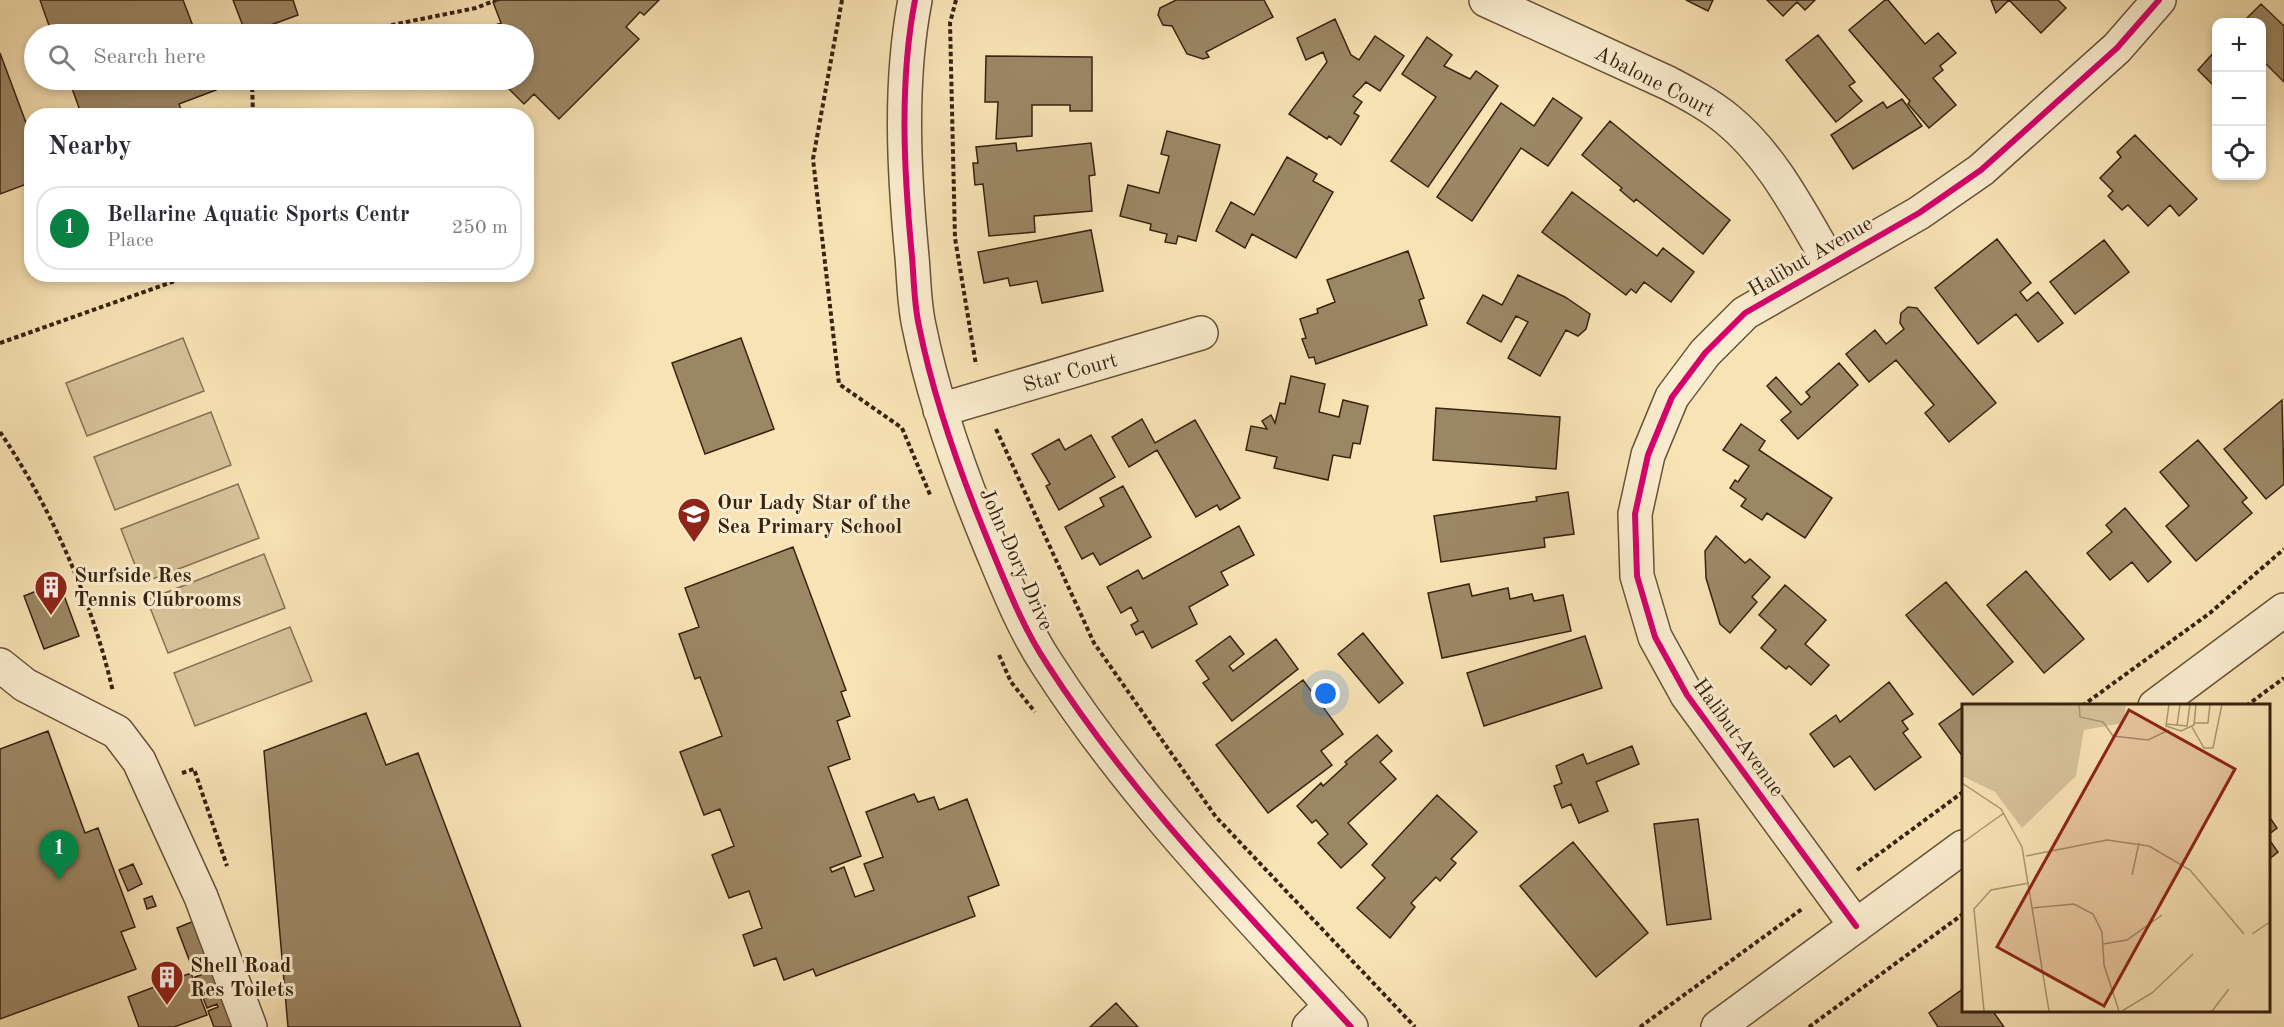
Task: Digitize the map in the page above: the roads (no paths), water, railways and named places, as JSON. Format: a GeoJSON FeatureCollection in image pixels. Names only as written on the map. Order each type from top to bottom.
{"type":"FeatureCollection","features":[{"type":"Feature","properties":{"kind":"street","name":"John Dory Drive"},"geometry":{"type":"LineString","coordinates":[[915,0],[905,103],[907,204],[918,324],[940,410],[971,498],[1003,577],[1045,661],[1098,739],[1161,819],[1330,1020]]}},
{"type":"Feature","properties":{"kind":"street","name":"Abalone Court"},"geometry":{"type":"LineString","coordinates":[[1486,0],[1668,83],[1697,98],[1728,120],[1753,145],[1784,186],[1830,263]]}},
{"type":"Feature","properties":{"kind":"street","name":"Halibut Avenue"},"geometry":{"type":"LineString","coordinates":[[1856,926],[1687,695],[1655,637],[1637,576],[1635,514],[1648,455],[1672,397],[1705,352],[1745,313],[1919,213],[1981,170],[2117,48],[2160,0]]}},
{"type":"Feature","properties":{"kind":"street","name":"Star Court"},"geometry":{"type":"LineString","coordinates":[[940,410],[1201,333]]}},
{"type":"Feature","properties":{"kind":"street"},"geometry":{"type":"LineString","coordinates":[[2158,704],[2284,610]]}},
{"type":"Feature","properties":{"kind":"street"},"geometry":{"type":"LineString","coordinates":[[0,665],[25,685],[117,732],[139,761],[201,897],[250,1027]]}},
{"type":"Feature","properties":{"kind":"street"},"geometry":{"type":"LineString","coordinates":[[1718,1027],[1962,848]]}},
{"type":"Feature","properties":{"kind":"place","name":"Our Lady Star of the Sea Primary School"},"geometry":{"type":"Point","coordinates":[694,543]}},
{"type":"Feature","properties":{"kind":"place","name":"Surfside Res Tennis Clubrooms"},"geometry":{"type":"Point","coordinates":[51,616]}},
{"type":"Feature","properties":{"kind":"place","name":"Bellarine Aquatic Sports Centr"},"geometry":{"type":"Point","coordinates":[59,880]}},
{"type":"Feature","properties":{"kind":"place","name":"Shell Road Res Toilets"},"geometry":{"type":"Point","coordinates":[167,1006]}}]}
